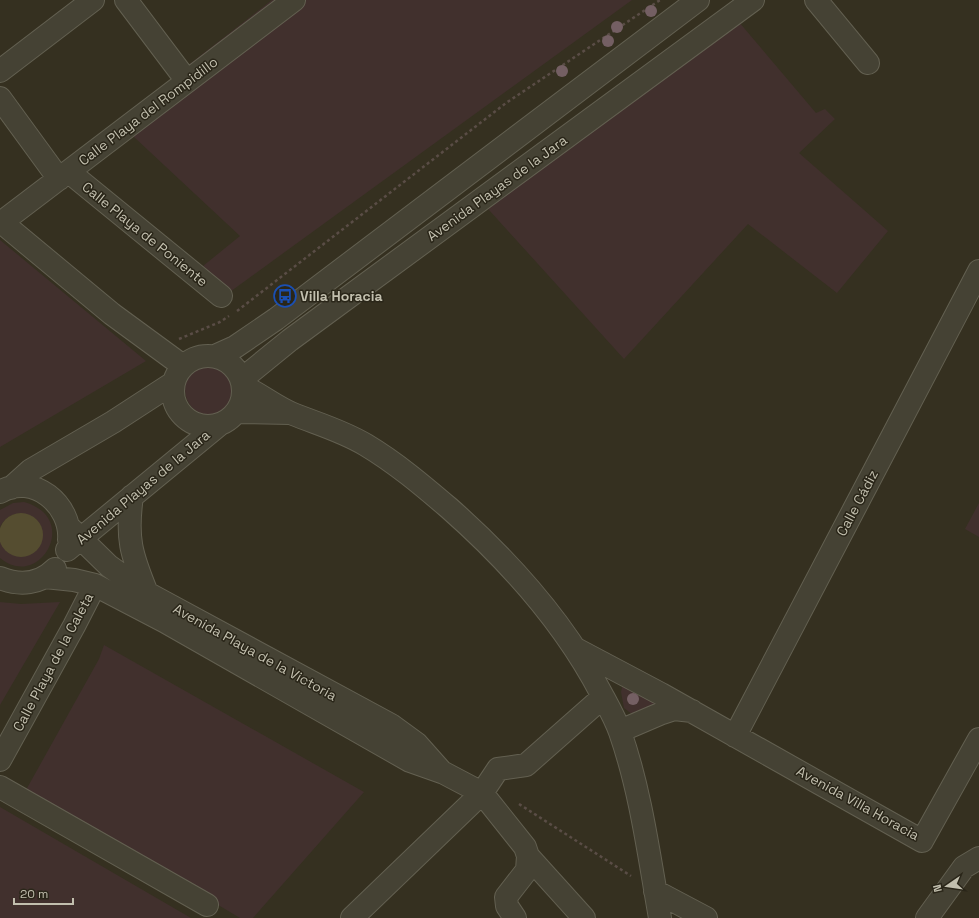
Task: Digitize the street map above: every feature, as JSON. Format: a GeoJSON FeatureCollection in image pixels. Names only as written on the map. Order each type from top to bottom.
{"type":"FeatureCollection","features":[{"type":"Feature","properties":{"kind":"street"},"geometry":{"type":"LineString","coordinates":[[0,71],[93,0]]}},
{"type":"Feature","properties":{"kind":"street"},"geometry":{"type":"LineString","coordinates":[[126,0],[187,81]]}},
{"type":"Feature","properties":{"kind":"street","name":"Calle Playa del Rompidillo"},"geometry":{"type":"LineString","coordinates":[[1,222],[294,0]]}},
{"type":"Feature","properties":{"kind":"street","name":"Avenida Playas de la Jara"},"geometry":{"type":"LineString","coordinates":[[215,356],[235,347],[276,319],[698,0]]}},
{"type":"Feature","properties":{"kind":"street","name":"Avenida Playas de la Jara"},"geometry":{"type":"LineString","coordinates":[[243,383],[290,340],[753,0]]}},
{"type":"Feature","properties":{"kind":"street"},"geometry":{"type":"LineString","coordinates":[[816,0],[868,63]]}},
{"type":"Feature","properties":{"kind":"street","name":"Calle Playa de Poniente"},"geometry":{"type":"LineString","coordinates":[[0,98],[64,175],[221,296]]}},
{"type":"Feature","properties":{"kind":"street"},"geometry":{"type":"LineString","coordinates":[[1,222],[112,314],[165,352],[178,374],[175,404],[180,413],[188,420],[198,425],[208,426],[219,425],[229,420],[237,412],[241,404],[243,383]]}},
{"type":"Feature","properties":{"kind":"street","name":"Calle Cádiz"},"geometry":{"type":"LineString","coordinates":[[735,736],[979,271]]}},
{"type":"Feature","properties":{"kind":"street"},"geometry":{"type":"LineString","coordinates":[[4,490],[31,470],[113,422],[178,374],[192,359],[203,356],[215,356],[232,364],[243,383],[292,413],[333,428],[366,445],[409,474],[475,531],[511,568],[545,608],[576,650],[604,697],[620,731],[637,793],[647,838],[660,918]]}},
{"type":"Feature","properties":{"kind":"street"},"geometry":{"type":"LineString","coordinates":[[237,412],[292,413]]}},
{"type":"Feature","properties":{"kind":"street","name":"Avenida Playas de la Jara"},"geometry":{"type":"LineString","coordinates":[[45,577],[54,570],[73,538],[132,496],[219,425]]}},
{"type":"Feature","properties":{"kind":"street"},"geometry":{"type":"LineString","coordinates":[[4,490],[30,488],[48,495],[61,508],[73,538]]}},
{"type":"Feature","properties":{"kind":"street"},"geometry":{"type":"LineString","coordinates":[[132,496],[128,523],[129,542],[137,570],[147,592]]}},
{"type":"Feature","properties":{"kind":"street","name":"Avenida Playa de la Victoria"},"geometry":{"type":"LineString","coordinates":[[73,538],[109,566],[147,592],[391,725],[418,744],[444,773]]}},
{"type":"Feature","properties":{"kind":"street"},"geometry":{"type":"LineString","coordinates":[[0,578],[10,582],[22,583],[34,582],[45,577]]}},
{"type":"Feature","properties":{"kind":"street","name":"Avenida Playa de la Victoria"},"geometry":{"type":"LineString","coordinates":[[45,577],[74,580],[95,585],[164,621],[410,761],[444,773],[482,793]]}},
{"type":"Feature","properties":{"kind":"street","name":"Calle Playa de la Caleta"},"geometry":{"type":"LineString","coordinates":[[0,760],[95,585]]}},
{"type":"Feature","properties":{"kind":"street","name":"Avenida Villa Horacia"},"geometry":{"type":"LineString","coordinates":[[576,650],[692,711],[922,841],[979,739]]}},
{"type":"Feature","properties":{"kind":"street"},"geometry":{"type":"LineString","coordinates":[[352,918],[482,793],[498,769],[526,765],[604,697]]}},
{"type":"Feature","properties":{"kind":"street","name":"Avenida Villa Horacia"},"geometry":{"type":"LineString","coordinates":[[620,731],[662,713],[674,710],[692,711]]}},
{"type":"Feature","properties":{"kind":"street"},"geometry":{"type":"LineString","coordinates":[[0,787],[207,905]]}},
{"type":"Feature","properties":{"kind":"street"},"geometry":{"type":"LineString","coordinates":[[482,793],[522,842],[528,856],[584,918]]}},
{"type":"Feature","properties":{"kind":"street"},"geometry":{"type":"LineString","coordinates":[[515,918],[507,906],[506,896],[527,870],[528,856]]}},
{"type":"Feature","properties":{"kind":"street"},"geometry":{"type":"LineString","coordinates":[[927,918],[964,867],[979,858]]}},
{"type":"Feature","properties":{"kind":"street"},"geometry":{"type":"LineString","coordinates":[[655,891],[706,918]]}},
{"type":"Feature","properties":{"kind":"path"},"geometry":{"type":"LineString","coordinates":[[165,352],[182,336],[220,322],[237,311],[506,103],[660,0]]}},
{"type":"Feature","properties":{"kind":"path"},"geometry":{"type":"LineString","coordinates":[[221,296],[237,311],[254,334]]}},
{"type":"Feature","properties":{"kind":"path"},"geometry":{"type":"LineString","coordinates":[[518,804],[655,891]]}},
{"type":"Feature","properties":{"kind":"shaded area"},"geometry":{"type":"Polygon","coordinates":[[[272,0],[632,0],[227,294],[203,266],[240,236],[119,123],[187,66],[272,0]]]}},
{"type":"Feature","properties":{"kind":"shaded area"},"geometry":{"type":"Polygon","coordinates":[[[733,15],[816,113],[825,109],[835,119],[799,153],[888,231],[837,293],[748,224],[624,359],[480,200],[733,15]]]}},
{"type":"Feature","properties":{"kind":"shaded area"},"geometry":{"type":"Polygon","coordinates":[[[0,240],[146,361],[0,447],[0,240]]]}},
{"type":"Feature","properties":{"kind":"shaded area"},"geometry":{"type":"Polygon","coordinates":[[[205,365],[215,365],[228,372],[235,385],[235,395],[228,408],[215,415],[205,415],[196,411],[189,404],[185,395],[185,385],[189,376],[196,369],[205,365]]]}},
{"type":"Feature","properties":{"kind":"shaded area"},"geometry":{"type":"Polygon","coordinates":[[[24,502],[41,510],[50,522],[52,535],[48,548],[40,559],[28,565],[15,566],[0,558],[0,542],[37,520],[26,515],[16,514],[7,518],[0,527],[0,510],[13,503],[24,502]]]}},
{"type":"Feature","properties":{"kind":"shaded area"},"geometry":{"type":"Polygon","coordinates":[[[979,503],[979,537],[965,529],[979,503]]]}},
{"type":"Feature","properties":{"kind":"shaded area"},"geometry":{"type":"Polygon","coordinates":[[[21,513],[33,517],[39,523],[43,535],[39,547],[33,553],[21,557],[9,553],[3,547],[-1,535],[3,523],[9,517],[21,513]]]}},
{"type":"Feature","properties":{"kind":"shaded area"},"geometry":{"type":"Polygon","coordinates":[[[0,602],[21,604],[60,602],[0,705],[0,602]]]}},
{"type":"Feature","properties":{"kind":"shaded area"},"geometry":{"type":"Polygon","coordinates":[[[104,645],[364,792],[253,918],[240,918],[26,790],[99,659],[104,645]]]}},
{"type":"Feature","properties":{"kind":"shaded area"},"geometry":{"type":"Polygon","coordinates":[[[623,683],[664,704],[632,714],[624,708],[621,692],[623,683]]]}},
{"type":"Feature","properties":{"kind":"shaded area"},"geometry":{"type":"Polygon","coordinates":[[[0,807],[191,918],[0,918],[0,807]]]}},
{"type":"Feature","properties":{"kind":"place","name":"Villa Horacia"},"geometry":{"type":"Point","coordinates":[285,296]}}]}
